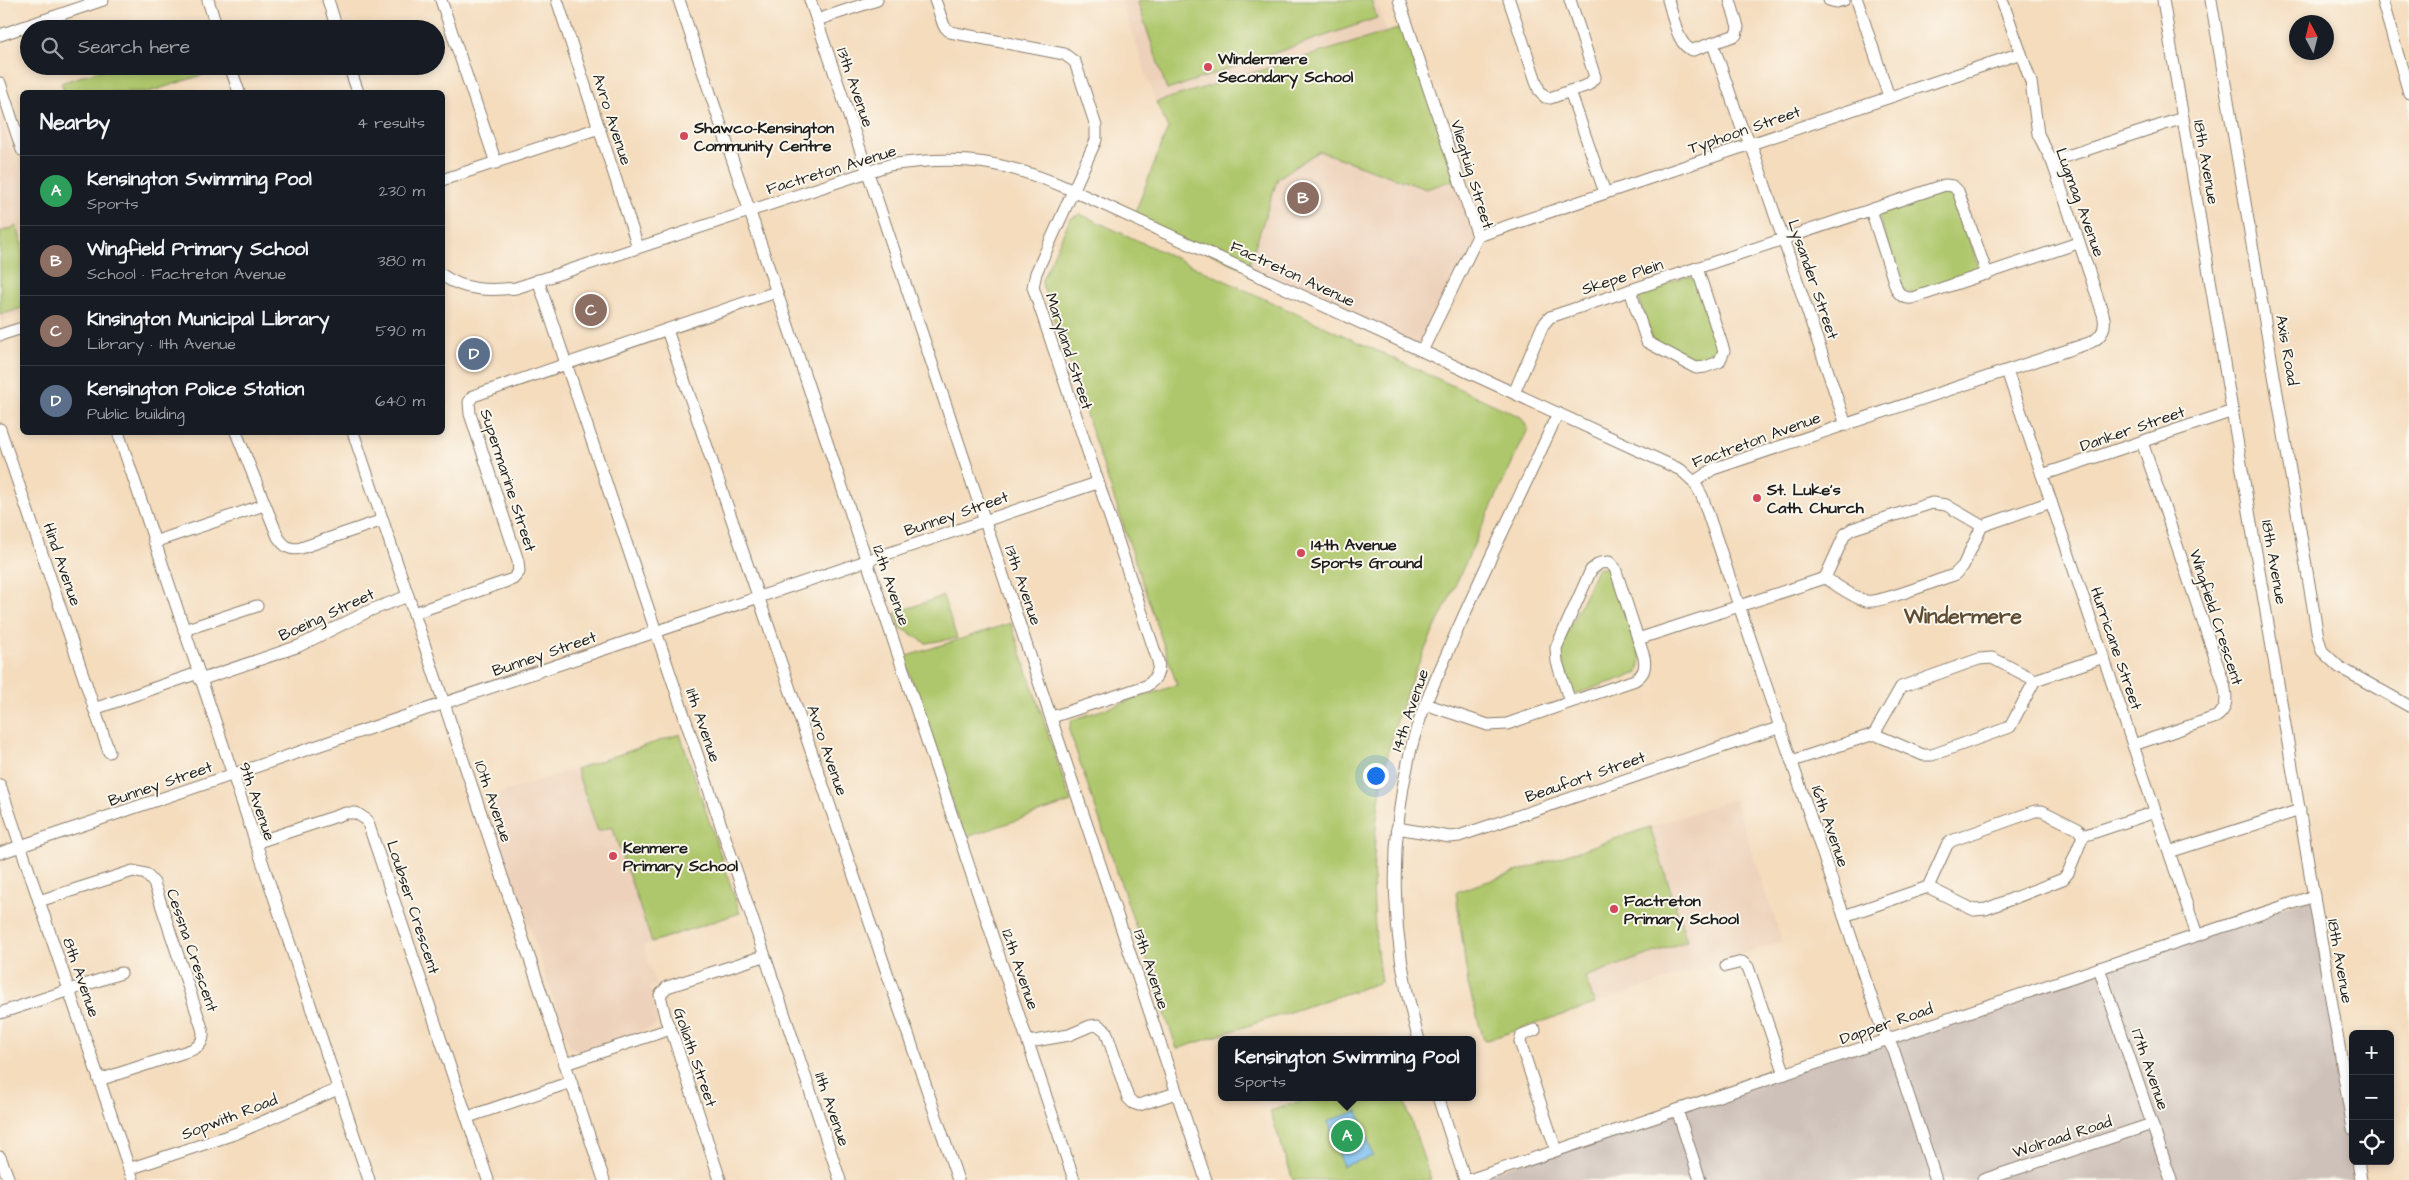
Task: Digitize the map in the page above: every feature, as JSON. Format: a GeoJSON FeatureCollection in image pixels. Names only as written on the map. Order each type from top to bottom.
{"type":"FeatureCollection","features":[{"type":"Feature","properties":{"kind":"street"},"geometry":{"type":"LineString","coordinates":[[45,20],[104,0]]}},
{"type":"Feature","properties":{"kind":"street"},"geometry":{"type":"LineString","coordinates":[[208,0],[214,20]]}},
{"type":"Feature","properties":{"kind":"street"},"geometry":{"type":"LineString","coordinates":[[328,0],[334,20]]}},
{"type":"Feature","properties":{"kind":"street"},"geometry":{"type":"LineString","coordinates":[[441,0],[496,162]]}},
{"type":"Feature","properties":{"kind":"street","name":"Avro Avenue"},"geometry":{"type":"LineString","coordinates":[[557,0],[638,247]]}},
{"type":"Feature","properties":{"kind":"street","name":"12th Avenue"},"geometry":{"type":"LineString","coordinates":[[679,0],[1074,1180]]}},
{"type":"Feature","properties":{"kind":"street","name":"13th Avenue"},"geometry":{"type":"LineString","coordinates":[[810,0],[1206,1180]]}},
{"type":"Feature","properties":{"kind":"street"},"geometry":{"type":"LineString","coordinates":[[817,20],[877,0]]}},
{"type":"Feature","properties":{"kind":"street","name":"Maryland Street"},"geometry":{"type":"LineString","coordinates":[[935,0],[944,26],[950,32],[1064,54],[1075,62],[1097,133],[1074,191],[1036,273],[1033,287],[1158,661],[1158,670],[1154,679],[1146,686],[1052,717]]}},
{"type":"Feature","properties":{"kind":"street","name":"Vliegtuig Street"},"geometry":{"type":"LineString","coordinates":[[1400,0],[1478,236],[1422,351]]}},
{"type":"Feature","properties":{"kind":"street"},"geometry":{"type":"LineString","coordinates":[[1509,0],[1540,93],[1550,98],[1590,84],[1595,75],[1570,0]]}},
{"type":"Feature","properties":{"kind":"street"},"geometry":{"type":"LineString","coordinates":[[1668,0],[1685,47],[1693,50],[1731,38],[1738,30],[1730,0]]}},
{"type":"Feature","properties":{"kind":"street"},"geometry":{"type":"LineString","coordinates":[[1829,0],[1836,2],[1844,0]]}},
{"type":"Feature","properties":{"kind":"street"},"geometry":{"type":"LineString","coordinates":[[1857,0],[1889,97]]}},
{"type":"Feature","properties":{"kind":"street","name":"Lugmag Avenue"},"geometry":{"type":"LineString","coordinates":[[2002,0],[2035,99],[2038,134],[2052,161],[2104,319],[2104,329]]}},
{"type":"Feature","properties":{"kind":"street","name":"18th Avenue"},"geometry":{"type":"LineString","coordinates":[[2163,0],[2351,1120]]}},
{"type":"Feature","properties":{"kind":"street","name":"Axis Road"},"geometry":{"type":"LineString","coordinates":[[2212,0],[2318,637],[2322,651],[2327,658],[2351,675],[2368,681],[2409,706]]}},
{"type":"Feature","properties":{"kind":"street"},"geometry":{"type":"LineString","coordinates":[[2382,0],[2409,93]]}},
{"type":"Feature","properties":{"kind":"street"},"geometry":{"type":"LineString","coordinates":[[0,35],[20,28]]}},
{"type":"Feature","properties":{"kind":"street","name":"Lysander Street"},"geometry":{"type":"LineString","coordinates":[[1713,44],[1740,126],[1751,144],[1846,425]]}},
{"type":"Feature","properties":{"kind":"street","name":"Typhoon Street"},"geometry":{"type":"LineString","coordinates":[[1478,236],[2021,53]]}},
{"type":"Feature","properties":{"kind":"street"},"geometry":{"type":"LineString","coordinates":[[233,75],[238,90]]}},
{"type":"Feature","properties":{"kind":"street"},"geometry":{"type":"LineString","coordinates":[[352,75],[357,90]]}},
{"type":"Feature","properties":{"kind":"street"},"geometry":{"type":"LineString","coordinates":[[0,83],[20,144]]}},
{"type":"Feature","properties":{"kind":"street"},"geometry":{"type":"LineString","coordinates":[[1570,91],[1605,193]]}},
{"type":"Feature","properties":{"kind":"street"},"geometry":{"type":"LineString","coordinates":[[2052,161],[2183,118]]}},
{"type":"Feature","properties":{"kind":"street"},"geometry":{"type":"LineString","coordinates":[[445,179],[599,128]]}},
{"type":"Feature","properties":{"kind":"street","name":"Factreton Avenue"},"geometry":{"type":"LineString","coordinates":[[445,276],[466,287],[483,290],[516,288],[868,172],[908,162],[968,160],[1009,166],[1036,174],[1074,191],[1558,413],[1681,470],[1694,482],[1713,469],[2094,341],[2104,329]]}},
{"type":"Feature","properties":{"kind":"street","name":"Skepe Plein"},"geometry":{"type":"LineString","coordinates":[[1514,393],[1547,319],[1942,186],[1952,186],[1960,195],[1986,274]]}},
{"type":"Feature","properties":{"kind":"street"},"geometry":{"type":"LineString","coordinates":[[1871,210],[1896,288],[1904,297],[1916,298],[2078,243]]}},
{"type":"Feature","properties":{"kind":"street"},"geometry":{"type":"LineString","coordinates":[[1630,290],[1647,342],[1694,367],[1705,368],[1719,362],[1724,351],[1697,268]]}},
{"type":"Feature","properties":{"kind":"street","name":"11th Avenue"},"geometry":{"type":"LineString","coordinates":[[538,280],[764,956],[835,1179]]}},
{"type":"Feature","properties":{"kind":"street","name":"Supermarine Street"},"geometry":{"type":"LineString","coordinates":[[414,613],[517,577],[519,572],[518,561],[470,414],[469,402],[473,396],[776,292]]}},
{"type":"Feature","properties":{"kind":"street"},"geometry":{"type":"LineString","coordinates":[[0,335],[20,329]]}},
{"type":"Feature","properties":{"kind":"street","name":"Avro Avenue"},"geometry":{"type":"LineString","coordinates":[[667,330],[958,1180]]}},
{"type":"Feature","properties":{"kind":"street","name":"Hurricane Street"},"geometry":{"type":"LineString","coordinates":[[2007,371],[2197,935]]}},
{"type":"Feature","properties":{"kind":"street","name":"Danker Street"},"geometry":{"type":"LineString","coordinates":[[2042,475],[2233,411]]}},
{"type":"Feature","properties":{"kind":"street","name":"14th Avenue"},"geometry":{"type":"LineString","coordinates":[[1418,1036],[1404,980],[1398,938],[1395,893],[1397,828],[1411,748],[1425,704],[1558,413]]}},
{"type":"Feature","properties":{"kind":"street","name":"Hind Avenue"},"geometry":{"type":"LineString","coordinates":[[0,429],[109,752]]}},
{"type":"Feature","properties":{"kind":"street","name":"9th Avenue"},"geometry":{"type":"LineString","coordinates":[[119,435],[368,1180]]}},
{"type":"Feature","properties":{"kind":"street"},"geometry":{"type":"LineString","coordinates":[[237,435],[264,505],[282,543],[294,550],[383,520]]}},
{"type":"Feature","properties":{"kind":"street","name":"10th Avenue"},"geometry":{"type":"LineString","coordinates":[[354,435],[604,1180]]}},
{"type":"Feature","properties":{"kind":"street","name":"Wingfield Crescent"},"geometry":{"type":"LineString","coordinates":[[2133,745],[2216,718],[2226,708],[2224,684],[2142,442]]}},
{"type":"Feature","properties":{"kind":"street","name":"16th Avenue"},"geometry":{"type":"LineString","coordinates":[[1694,482],[1702,496],[1882,1029],[1894,1051],[1936,1180]]}},
{"type":"Feature","properties":{"kind":"street","name":"Bunney Street"},"geometry":{"type":"LineString","coordinates":[[0,853],[1097,483]]}},
{"type":"Feature","properties":{"kind":"street"},"geometry":{"type":"LineString","coordinates":[[1824,578],[1863,600],[1872,602],[1892,596],[1954,574],[1963,566],[1982,526],[2051,502]]}},
{"type":"Feature","properties":{"kind":"street"},"geometry":{"type":"LineString","coordinates":[[1638,639],[1824,578],[1846,534],[1852,529],[1932,503],[1946,505],[1982,526]]}},
{"type":"Feature","properties":{"kind":"street"},"geometry":{"type":"LineString","coordinates":[[154,542],[264,505]]}},
{"type":"Feature","properties":{"kind":"street"},"geometry":{"type":"LineString","coordinates":[[1425,704],[1488,725],[1507,724],[1635,680],[1641,676],[1645,666],[1638,639],[1615,568],[1609,562],[1595,565],[1556,648],[1555,656],[1570,702]]}},
{"type":"Feature","properties":{"kind":"street","name":"Boeing Street"},"geometry":{"type":"LineString","coordinates":[[199,677],[299,646],[362,614],[408,596]]}},
{"type":"Feature","properties":{"kind":"street"},"geometry":{"type":"LineString","coordinates":[[184,630],[257,606]]}},
{"type":"Feature","properties":{"kind":"street"},"geometry":{"type":"LineString","coordinates":[[1792,761],[1874,734],[1922,755],[1932,755],[2010,727],[2035,680],[2104,657]]}},
{"type":"Feature","properties":{"kind":"street"},"geometry":{"type":"LineString","coordinates":[[1874,734],[1901,687],[1979,659],[1992,658],[2035,680]]}},
{"type":"Feature","properties":{"kind":"street"},"geometry":{"type":"LineString","coordinates":[[94,709],[199,677]]}},
{"type":"Feature","properties":{"kind":"street","name":"Beaufort Street"},"geometry":{"type":"LineString","coordinates":[[1397,828],[1459,836],[1780,727]]}},
{"type":"Feature","properties":{"kind":"street","name":"8th Avenue"},"geometry":{"type":"LineString","coordinates":[[0,786],[131,1174]]}},
{"type":"Feature","properties":{"kind":"street"},"geometry":{"type":"LineString","coordinates":[[2169,852],[2300,810]]}},
{"type":"Feature","properties":{"kind":"street"},"geometry":{"type":"LineString","coordinates":[[1928,888],[1947,845],[1951,840],[1968,833],[2042,811],[2078,829],[2084,836]]}},
{"type":"Feature","properties":{"kind":"street"},"geometry":{"type":"LineString","coordinates":[[1844,916],[1928,888],[1974,910],[1986,909],[2063,879],[2068,873],[2084,836],[2155,812]]}},
{"type":"Feature","properties":{"kind":"street","name":"Loubser Crescent"},"geometry":{"type":"LineString","coordinates":[[255,843],[346,813],[360,814],[367,820],[488,1180]]}},
{"type":"Feature","properties":{"kind":"street","name":"Cessna Crescent"},"geometry":{"type":"LineString","coordinates":[[39,901],[133,870],[149,876],[160,902],[202,1028],[203,1038],[199,1046],[192,1050],[99,1080]]}},
{"type":"Feature","properties":{"kind":"street","name":"Dapper Road"},"geometry":{"type":"LineString","coordinates":[[1467,1180],[2314,896]]}},
{"type":"Feature","properties":{"kind":"street","name":"Goliath Street"},"geometry":{"type":"LineString","coordinates":[[720,1180],[660,1000],[660,995],[663,989],[764,956]]}},
{"type":"Feature","properties":{"kind":"street"},"geometry":{"type":"LineString","coordinates":[[1726,966],[1742,962],[1748,967],[1785,1074]]}},
{"type":"Feature","properties":{"kind":"street","name":"17th Avenue"},"geometry":{"type":"LineString","coordinates":[[2100,968],[2171,1180]]}},
{"type":"Feature","properties":{"kind":"street"},"geometry":{"type":"LineString","coordinates":[[0,1013],[121,973]]}},
{"type":"Feature","properties":{"kind":"street"},"geometry":{"type":"LineString","coordinates":[[1029,1042],[1070,1035],[1090,1026],[1098,1025],[1106,1031],[1128,1098],[1133,1104],[1139,1105],[1176,1093]]}},
{"type":"Feature","properties":{"kind":"street"},"geometry":{"type":"LineString","coordinates":[[566,1064],[670,1029]]}},
{"type":"Feature","properties":{"kind":"street"},"geometry":{"type":"LineString","coordinates":[[1535,1030],[1522,1035],[1520,1042],[1556,1150]]}},
{"type":"Feature","properties":{"kind":"street"},"geometry":{"type":"LineString","coordinates":[[468,1117],[571,1082]]}},
{"type":"Feature","properties":{"kind":"street","name":"Sopwith Road"},"geometry":{"type":"LineString","coordinates":[[131,1174],[237,1133],[338,1089]]}},
{"type":"Feature","properties":{"kind":"street"},"geometry":{"type":"LineString","coordinates":[[1439,1101],[1467,1180]]}},
{"type":"Feature","properties":{"kind":"street"},"geometry":{"type":"LineString","coordinates":[[1677,1110],[1700,1180]]}},
{"type":"Feature","properties":{"kind":"street","name":"Wolraad Road"},"geometry":{"type":"LineString","coordinates":[[1983,1180],[2152,1124]]}},
{"type":"Feature","properties":{"kind":"street"},"geometry":{"type":"LineString","coordinates":[[0,1157],[10,1180]]}},
{"type":"Feature","properties":{"kind":"street"},"geometry":{"type":"LineString","coordinates":[[2359,1165],[2361,1180]]}},
{"type":"Feature","properties":{"kind":"shaded area"},"geometry":{"type":"Polygon","coordinates":[[[1121,0],[1376,0],[1387,32],[1408,26],[1478,236],[1422,351],[1133,218],[1168,128],[1156,102],[1121,0]]]}},
{"type":"Feature","properties":{"kind":"shaded area"},"geometry":{"type":"Polygon","coordinates":[[[0,116],[20,176],[20,316],[0,322],[0,116]]]}},
{"type":"Feature","properties":{"kind":"shaded area","name":"Kenmere Primary School"},"geometry":{"type":"Polygon","coordinates":[[[680,734],[740,913],[643,946],[656,985],[650,988],[659,1017],[655,1026],[579,1052],[570,1047],[486,798],[680,734]]]}},
{"type":"Feature","properties":{"kind":"shaded area","name":"Factreton Primary School"},"geometry":{"type":"Polygon","coordinates":[[[1734,799],[1782,941],[1484,1041],[1468,984],[1456,892],[1734,799]]]}},
{"type":"Feature","properties":{"kind":"shaded area"},"geometry":{"type":"Polygon","coordinates":[[[2314,896],[2349,1127],[2349,1165],[2355,1165],[2357,1180],[1469,1180],[2314,896]]]}},
{"type":"Feature","properties":{"kind":"green space","name":"Windermere Secondary School"},"geometry":{"type":"Polygon","coordinates":[[[1137,0],[1371,0],[1377,18],[1167,90],[1137,0]]]}},
{"type":"Feature","properties":{"kind":"green space"},"geometry":{"type":"Polygon","coordinates":[[[1408,26],[1460,178],[1426,189],[1319,151],[1278,178],[1247,270],[1133,218],[1168,128],[1156,102],[1408,26]]]}},
{"type":"Feature","properties":{"kind":"green space"},"geometry":{"type":"Polygon","coordinates":[[[85,75],[202,75],[155,90],[64,90],[61,83],[85,75]]]}},
{"type":"Feature","properties":{"kind":"green space"},"geometry":{"type":"Polygon","coordinates":[[[1944,189],[1954,192],[1979,267],[1978,270],[1915,294],[1903,291],[1878,215],[1880,212],[1944,189]]]}},
{"type":"Feature","properties":{"kind":"green space","name":"14th Avenue Sports Ground"},"geometry":{"type":"Polygon","coordinates":[[[1080,214],[1521,417],[1528,429],[1419,663],[1395,727],[1381,790],[1374,854],[1374,918],[1381,982],[1177,1049],[1069,730],[1072,720],[1177,685],[1042,284],[1042,280],[1070,219],[1080,214]]]}},
{"type":"Feature","properties":{"kind":"green space"},"geometry":{"type":"Polygon","coordinates":[[[17,226],[20,237],[20,309],[0,315],[0,232],[17,226]]]}},
{"type":"Feature","properties":{"kind":"green space"},"geometry":{"type":"Polygon","coordinates":[[[1687,276],[1696,280],[1719,348],[1718,357],[1701,364],[1653,342],[1638,295],[1640,292],[1687,276]]]}},
{"type":"Feature","properties":{"kind":"green space"},"geometry":{"type":"Polygon","coordinates":[[[1606,567],[1611,571],[1641,659],[1638,673],[1575,694],[1572,692],[1559,651],[1597,569],[1606,567]]]}},
{"type":"Feature","properties":{"kind":"green space"},"geometry":{"type":"Polygon","coordinates":[[[943,596],[957,638],[926,643],[900,627],[895,613],[943,596]]]}},
{"type":"Feature","properties":{"kind":"green space"},"geometry":{"type":"Polygon","coordinates":[[[1011,623],[1071,802],[964,838],[904,657],[1011,623]]]}},
{"type":"Feature","properties":{"kind":"green space"},"geometry":{"type":"Polygon","coordinates":[[[680,734],[740,913],[652,942],[612,827],[598,831],[576,769],[680,734]]]}},
{"type":"Feature","properties":{"kind":"green space","name":"Factreton Primary School"},"geometry":{"type":"Polygon","coordinates":[[[1650,827],[1687,941],[1585,977],[1595,1004],[1484,1041],[1468,984],[1456,892],[1650,827]]]}},
{"type":"Feature","properties":{"kind":"green space"},"geometry":{"type":"Polygon","coordinates":[[[1300,1101],[1404,1101],[1431,1180],[1293,1180],[1270,1111],[1300,1101]]]}},
{"type":"Feature","properties":{"kind":"water"},"geometry":{"type":"Polygon","coordinates":[[[1358,1111],[1373,1156],[1343,1166],[1328,1121],[1358,1111]]]}},
{"type":"Feature","properties":{"kind":"place","name":"Windermere Secondary School"},"geometry":{"type":"Point","coordinates":[1208,67]}},
{"type":"Feature","properties":{"kind":"place","name":"Shawco-Kensington Community Centre"},"geometry":{"type":"Point","coordinates":[684,136]}},
{"type":"Feature","properties":{"kind":"place","name":"Wingfield Primary School"},"geometry":{"type":"Point","coordinates":[1303,198]}},
{"type":"Feature","properties":{"kind":"place","name":"Kinsington Municipal Library"},"geometry":{"type":"Point","coordinates":[591,310]}},
{"type":"Feature","properties":{"kind":"place","name":"Kensington Police Station"},"geometry":{"type":"Point","coordinates":[474,354]}},
{"type":"Feature","properties":{"kind":"place","name":"St. Luke's Cath. Church"},"geometry":{"type":"Point","coordinates":[1757,498]}},
{"type":"Feature","properties":{"kind":"place","name":"14th Avenue Sports Ground"},"geometry":{"type":"Point","coordinates":[1301,553]}},
{"type":"Feature","properties":{"kind":"place","name":"Kenmere Primary School"},"geometry":{"type":"Point","coordinates":[613,856]}},
{"type":"Feature","properties":{"kind":"place","name":"Factreton Primary School"},"geometry":{"type":"Point","coordinates":[1614,909]}},
{"type":"Feature","properties":{"kind":"place","name":"Kensington Swimming Pool"},"geometry":{"type":"Point","coordinates":[1347,1136]}},
{"type":"Feature","properties":{"kind":"district","name":"Windermere"},"geometry":{"type":"Point","coordinates":[1963,616]}}]}
